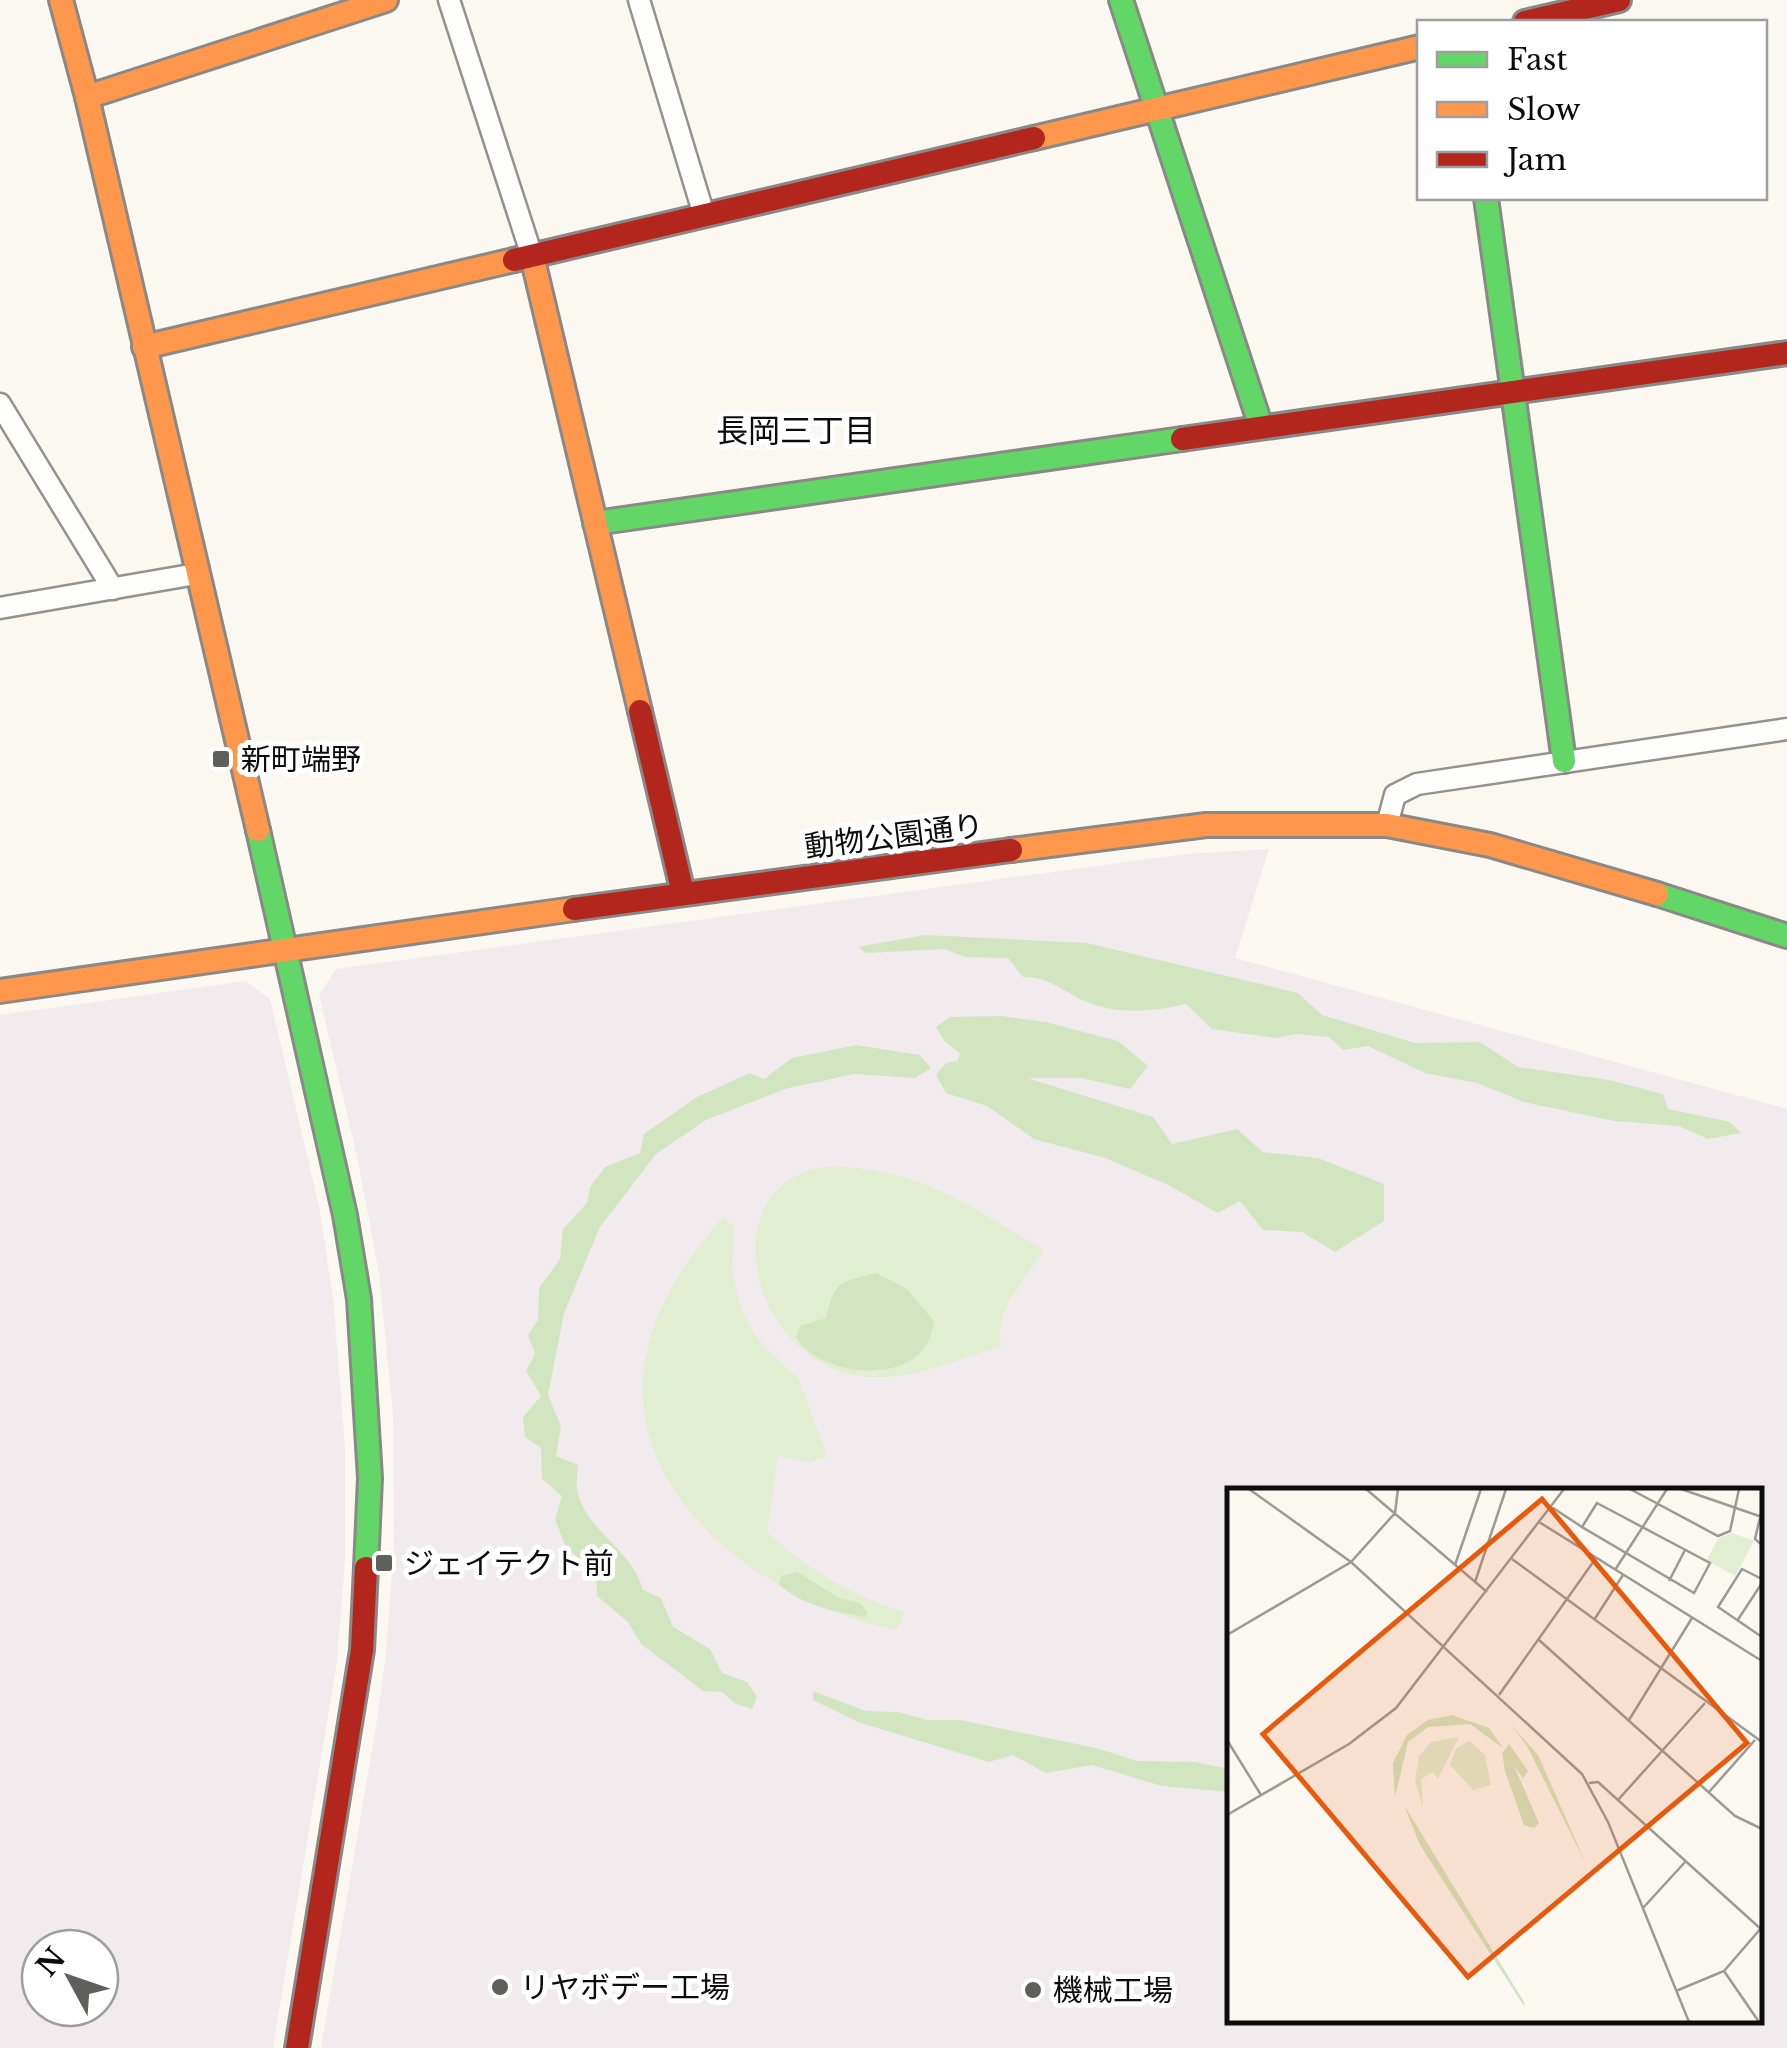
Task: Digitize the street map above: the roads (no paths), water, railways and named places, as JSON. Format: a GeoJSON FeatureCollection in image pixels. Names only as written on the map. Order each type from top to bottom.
{"type":"FeatureCollection","features":[{"type":"Feature","properties":{"kind":"street"},"geometry":{"type":"LineString","coordinates":[[61,0],[286,951],[345,1215],[359,1299],[370,1478],[368,1563],[358,1682],[298,2048]]}},
{"type":"Feature","properties":{"kind":"street"},"geometry":{"type":"LineString","coordinates":[[87,97],[386,0]]}},
{"type":"Feature","properties":{"kind":"street"},"geometry":{"type":"LineString","coordinates":[[449,0],[532,256],[683,893]]}},
{"type":"Feature","properties":{"kind":"street"},"geometry":{"type":"LineString","coordinates":[[639,0],[704,215]]}},
{"type":"Feature","properties":{"kind":"street"},"geometry":{"type":"LineString","coordinates":[[1121,0],[1262,427]]}},
{"type":"Feature","properties":{"kind":"street"},"geometry":{"type":"LineString","coordinates":[[1534,20],[1619,0]]}},
{"type":"Feature","properties":{"kind":"street"},"geometry":{"type":"LineString","coordinates":[[144,348],[1417,48]]}},
{"type":"Feature","properties":{"kind":"street"},"geometry":{"type":"LineString","coordinates":[[1486,200],[1564,761]]}},
{"type":"Feature","properties":{"kind":"street"},"geometry":{"type":"LineString","coordinates":[[595,523],[1787,353]]}},
{"type":"Feature","properties":{"kind":"street"},"geometry":{"type":"LineString","coordinates":[[0,404],[113,589]]}},
{"type":"Feature","properties":{"kind":"street"},"geometry":{"type":"LineString","coordinates":[[0,608],[196,574]]}},
{"type":"Feature","properties":{"kind":"street"},"geometry":{"type":"LineString","coordinates":[[1387,825],[1395,795],[1417,784],[1787,729]]}},
{"type":"Feature","properties":{"kind":"street","name":"動物公園通り"},"geometry":{"type":"LineString","coordinates":[[0,991],[683,893],[1206,825],[1387,825],[1490,845],[1787,936]]}},
{"type":"Feature","properties":{"kind":"place","name":"新町端野"},"geometry":{"type":"Point","coordinates":[221,759]}},
{"type":"Feature","properties":{"kind":"place","name":"ジェイテクト前"},"geometry":{"type":"Point","coordinates":[384,1563]}},
{"type":"Feature","properties":{"kind":"place","name":"リヤボデー工場"},"geometry":{"type":"Point","coordinates":[500,1987]}},
{"type":"Feature","properties":{"kind":"place","name":"機械工場"},"geometry":{"type":"Point","coordinates":[1033,1990]}},
{"type":"Feature","properties":{"kind":"district","name":"長岡三丁目"},"geometry":{"type":"Point","coordinates":[796,431]}}]}
